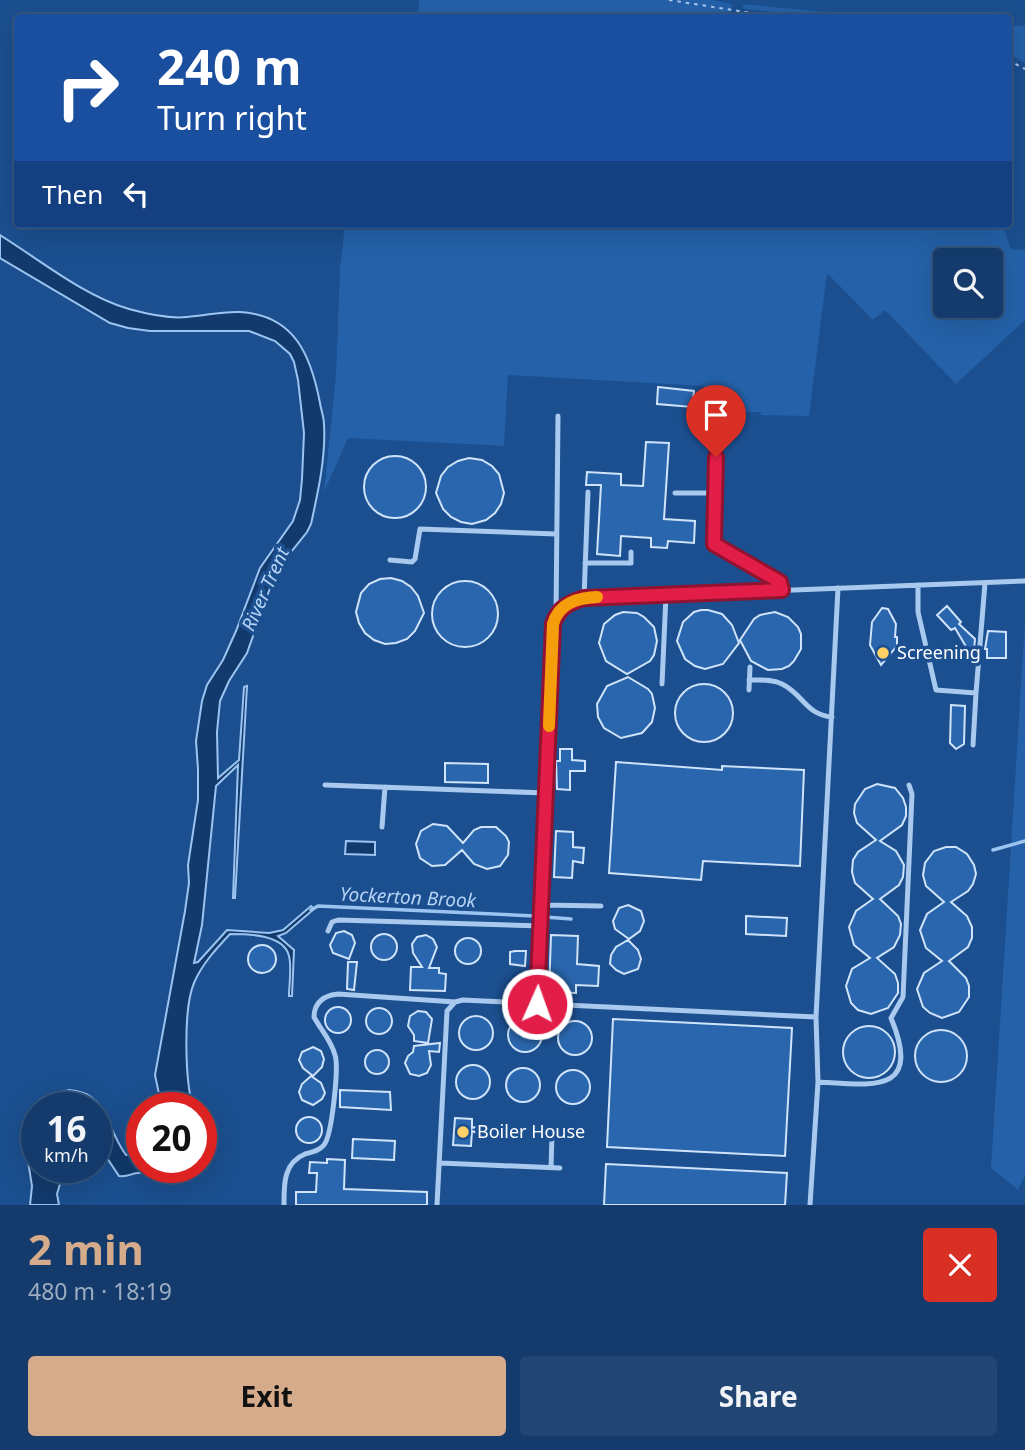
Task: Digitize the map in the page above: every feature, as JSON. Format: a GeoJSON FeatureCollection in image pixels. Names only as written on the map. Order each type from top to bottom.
{"type":"FeatureCollection","features":[{"type":"Feature","properties":{"kind":"lane"},"geometry":{"type":"LineString","coordinates":[[537,1004],[553,624],[556,615],[558,416]]}},
{"type":"Feature","properties":{"kind":"lane"},"geometry":{"type":"LineString","coordinates":[[716,457],[714,544],[780,582],[782,590]]}},
{"type":"Feature","properties":{"kind":"lane"},"geometry":{"type":"LineString","coordinates":[[584,598],[588,492]]}},
{"type":"Feature","properties":{"kind":"lane"},"geometry":{"type":"LineString","coordinates":[[675,494],[715,494]]}},
{"type":"Feature","properties":{"kind":"lane"},"geometry":{"type":"LineString","coordinates":[[390,560],[412,562],[417,553],[420,529],[556,534]]}},
{"type":"Feature","properties":{"kind":"lane"},"geometry":{"type":"LineString","coordinates":[[585,563],[631,563],[631,552]]}},
{"type":"Feature","properties":{"kind":"lane"},"geometry":{"type":"LineString","coordinates":[[556,615],[565,605],[584,598],[1025,581]]}},
{"type":"Feature","properties":{"kind":"lane"},"geometry":{"type":"LineString","coordinates":[[973,745],[985,583]]}},
{"type":"Feature","properties":{"kind":"lane"},"geometry":{"type":"LineString","coordinates":[[918,584],[918,612],[936,690],[976,693]]}},
{"type":"Feature","properties":{"kind":"lane"},"geometry":{"type":"LineString","coordinates":[[810,1205],[818,1082],[817,1017],[838,588]]}},
{"type":"Feature","properties":{"kind":"lane"},"geometry":{"type":"LineString","coordinates":[[662,684],[666,595]]}},
{"type":"Feature","properties":{"kind":"lane"},"geometry":{"type":"LineString","coordinates":[[749,690],[750,667]]}},
{"type":"Feature","properties":{"kind":"lane"},"geometry":{"type":"LineString","coordinates":[[749,680],[779,683],[794,692],[814,713],[832,717]]}},
{"type":"Feature","properties":{"kind":"lane"},"geometry":{"type":"LineString","coordinates":[[325,785],[546,793]]}},
{"type":"Feature","properties":{"kind":"lane"},"geometry":{"type":"LineString","coordinates":[[818,1082],[872,1085],[884,1083],[899,1068],[900,1041],[891,1018],[903,997],[912,794],[909,785]]}},
{"type":"Feature","properties":{"kind":"lane"},"geometry":{"type":"LineString","coordinates":[[382,827],[385,787]]}},
{"type":"Feature","properties":{"kind":"lane"},"geometry":{"type":"LineString","coordinates":[[542,905],[601,906]]}},
{"type":"Feature","properties":{"kind":"lane"},"geometry":{"type":"LineString","coordinates":[[328,932],[332,922],[338,920],[541,926]]}},
{"type":"Feature","properties":{"kind":"lane"},"geometry":{"type":"LineString","coordinates":[[284,1205],[284,1181],[289,1168],[297,1158],[319,1150],[330,1133],[336,1057],[331,1043],[314,1017],[318,1003],[328,996],[338,994],[455,1002],[463,1000],[817,1017]]}},
{"type":"Feature","properties":{"kind":"lane"},"geometry":{"type":"LineString","coordinates":[[437,1205],[447,1011],[455,1002]]}},
{"type":"Feature","properties":{"kind":"lane"},"geometry":{"type":"LineString","coordinates":[[551,1168],[552,1134],[565,1135]]}},
{"type":"Feature","properties":{"kind":"lane"},"geometry":{"type":"LineString","coordinates":[[440,1163],[561,1168]]}},
{"type":"Feature","properties":{"kind":"path"},"geometry":{"type":"LineString","coordinates":[[669,0],[758,14]]}},
{"type":"Feature","properties":{"kind":"shaded area"},"geometry":{"type":"Polygon","coordinates":[[[419,0],[712,0],[732,4],[731,14],[418,14],[419,0]]]}},
{"type":"Feature","properties":{"kind":"shaded area"},"geometry":{"type":"Polygon","coordinates":[[[742,4],[848,14],[792,14],[744,9],[742,4]]]}},
{"type":"Feature","properties":{"kind":"shaded area"},"geometry":{"type":"Polygon","coordinates":[[[1012,26],[1025,26],[1025,63],[1012,55],[1012,26]]]}},
{"type":"Feature","properties":{"kind":"shaded area"},"geometry":{"type":"Polygon","coordinates":[[[345,228],[1003,228],[1011,249],[1025,250],[1025,320],[956,384],[885,310],[873,320],[827,273],[809,416],[761,415],[761,412],[706,412],[704,386],[508,375],[504,446],[348,438],[324,492],[336,375],[340,269],[345,228]]]}},
{"type":"Feature","properties":{"kind":"shaded area"},"geometry":{"type":"Polygon","coordinates":[[[1025,621],[1025,1175],[1018,1190],[991,1168],[1025,621]]]}},
{"type":"Feature","properties":{"kind":"water","name":"River Trent"},"geometry":{"type":"Polygon","coordinates":[[[0,235],[63,277],[95,295],[129,309],[172,317],[240,312],[274,321],[287,330],[305,354],[323,416],[323,462],[311,524],[276,571],[247,653],[220,701],[217,732],[218,778],[239,760],[244,687],[247,686],[235,898],[238,765],[216,786],[202,925],[194,963],[198,962],[227,930],[269,933],[283,930],[311,906],[314,909],[286,933],[278,936],[294,950],[292,996],[289,996],[289,956],[286,949],[273,939],[230,934],[201,969],[190,995],[188,1010],[190,1092],[159,1092],[155,1075],[189,883],[188,865],[198,800],[196,741],[207,685],[223,660],[260,568],[293,521],[300,500],[304,433],[294,362],[290,354],[275,341],[249,331],[150,331],[110,323],[0,258],[0,235]]]}},
{"type":"Feature","properties":{"kind":"water"},"geometry":{"type":"Polygon","coordinates":[[[346,841],[375,842],[375,855],[345,854],[346,841]]]}},
{"type":"Feature","properties":{"kind":"water"},"geometry":{"type":"Polygon","coordinates":[[[112,1130],[126,1155],[126,1176],[119,1176],[112,1166],[112,1130]]]}},
{"type":"Feature","properties":{"kind":"water"},"geometry":{"type":"Polygon","coordinates":[[[32,1183],[60,1183],[57,1194],[59,1205],[30,1205],[32,1183]]]}},
{"type":"Feature","properties":{"kind":"building"},"geometry":{"type":"Polygon","coordinates":[[[658,387],[694,391],[692,407],[657,404],[658,387]]]}},
{"type":"Feature","properties":{"kind":"building"},"geometry":{"type":"Polygon","coordinates":[[[646,442],[669,443],[664,519],[695,521],[694,543],[668,541],[667,548],[651,547],[651,538],[621,536],[620,556],[597,554],[601,485],[586,485],[587,472],[621,474],[621,485],[643,486],[646,442]]]}},
{"type":"Feature","properties":{"kind":"building"},"geometry":{"type":"Polygon","coordinates":[[[389,456],[401,456],[417,465],[424,475],[424,499],[417,509],[401,518],[389,518],[378,513],[369,504],[364,493],[364,481],[369,470],[378,461],[389,456]]]}},
{"type":"Feature","properties":{"kind":"building"},"geometry":{"type":"Polygon","coordinates":[[[469,458],[482,460],[492,466],[499,474],[504,493],[495,513],[486,520],[472,524],[451,517],[443,509],[436,493],[441,476],[448,467],[469,458]]]}},
{"type":"Feature","properties":{"kind":"building"},"geometry":{"type":"Polygon","coordinates":[[[391,578],[411,587],[418,596],[424,613],[415,631],[407,639],[385,644],[365,633],[356,612],[361,593],[369,584],[391,578]]]}},
{"type":"Feature","properties":{"kind":"building"},"geometry":{"type":"Polygon","coordinates":[[[465,581],[478,584],[488,591],[495,601],[498,614],[495,627],[488,637],[478,644],[465,647],[452,644],[442,637],[435,627],[432,614],[435,601],[442,591],[452,584],[465,581]]]}},
{"type":"Feature","properties":{"kind":"building"},"geometry":{"type":"Polygon","coordinates":[[[947,606],[961,622],[959,624],[975,639],[974,650],[968,650],[955,628],[951,630],[937,615],[947,606]]]}},
{"type":"Feature","properties":{"kind":"building","name":"Screening"},"geometry":{"type":"Polygon","coordinates":[[[882,608],[888,609],[896,624],[897,646],[881,665],[870,645],[872,622],[882,608]]]}},
{"type":"Feature","properties":{"kind":"building"},"geometry":{"type":"Polygon","coordinates":[[[701,610],[722,614],[732,625],[739,643],[723,664],[705,669],[685,659],[677,641],[683,622],[694,612],[701,610]]]}},
{"type":"Feature","properties":{"kind":"building"},"geometry":{"type":"Polygon","coordinates":[[[623,612],[637,613],[644,617],[654,627],[657,641],[650,661],[627,674],[606,661],[599,643],[604,624],[623,612]]]}},
{"type":"Feature","properties":{"kind":"building"},"geometry":{"type":"Polygon","coordinates":[[[775,612],[788,617],[798,627],[801,649],[789,666],[768,670],[751,661],[740,640],[754,619],[775,612]]]}},
{"type":"Feature","properties":{"kind":"building"},"geometry":{"type":"Polygon","coordinates":[[[988,631],[1006,632],[1006,658],[987,658],[985,649],[988,631]]]}},
{"type":"Feature","properties":{"kind":"building"},"geometry":{"type":"Polygon","coordinates":[[[628,677],[648,689],[655,708],[652,722],[642,733],[621,738],[604,728],[598,717],[597,704],[607,686],[628,677]]]}},
{"type":"Feature","properties":{"kind":"building"},"geometry":{"type":"Polygon","coordinates":[[[698,684],[710,684],[725,692],[733,707],[733,719],[725,734],[710,742],[698,742],[683,734],[675,719],[675,707],[683,692],[698,684]]]}},
{"type":"Feature","properties":{"kind":"building"},"geometry":{"type":"Polygon","coordinates":[[[951,705],[965,706],[964,744],[956,749],[950,743],[951,705]]]}},
{"type":"Feature","properties":{"kind":"building"},"geometry":{"type":"Polygon","coordinates":[[[560,749],[572,749],[572,760],[585,761],[585,771],[570,771],[570,790],[557,789],[556,761],[560,761],[560,749]]]}},
{"type":"Feature","properties":{"kind":"building"},"geometry":{"type":"Polygon","coordinates":[[[616,762],[722,770],[722,766],[804,770],[800,866],[703,861],[701,880],[609,873],[616,762]]]}},
{"type":"Feature","properties":{"kind":"building"},"geometry":{"type":"Polygon","coordinates":[[[445,763],[488,764],[488,783],[445,782],[445,763]]]}},
{"type":"Feature","properties":{"kind":"building"},"geometry":{"type":"Polygon","coordinates":[[[877,784],[895,788],[903,798],[906,816],[902,825],[880,841],[896,851],[904,865],[899,885],[880,899],[898,916],[901,924],[900,935],[894,947],[877,958],[895,974],[898,993],[888,1008],[871,1014],[858,1010],[851,1003],[846,986],[852,969],[870,958],[854,945],[849,927],[856,911],[873,899],[855,883],[852,872],[853,860],[858,852],[876,840],[857,823],[854,813],[855,804],[865,789],[877,784]]]}},
{"type":"Feature","properties":{"kind":"building"},"geometry":{"type":"Polygon","coordinates":[[[433,824],[447,826],[463,843],[474,830],[496,827],[509,842],[508,855],[500,866],[487,869],[474,864],[462,850],[445,865],[432,866],[420,858],[416,844],[421,831],[433,824]]]}},
{"type":"Feature","properties":{"kind":"building"},"geometry":{"type":"Polygon","coordinates":[[[556,831],[573,832],[573,847],[584,848],[583,863],[573,861],[572,878],[554,877],[556,831]]]}},
{"type":"Feature","properties":{"kind":"building"},"geometry":{"type":"Polygon","coordinates":[[[956,847],[967,854],[976,874],[968,891],[951,902],[967,916],[972,927],[972,938],[968,947],[949,961],[966,978],[969,997],[959,1012],[942,1018],[923,1007],[917,989],[924,973],[942,961],[926,948],[920,930],[927,914],[944,902],[926,886],[923,875],[925,863],[934,851],[956,847]]]}},
{"type":"Feature","properties":{"kind":"building"},"geometry":{"type":"Polygon","coordinates":[[[628,905],[641,911],[644,921],[640,931],[629,939],[615,929],[613,921],[619,908],[628,905]]]}},
{"type":"Feature","properties":{"kind":"building"},"geometry":{"type":"Polygon","coordinates":[[[746,916],[787,918],[786,936],[746,934],[746,916]]]}},
{"type":"Feature","properties":{"kind":"building"},"geometry":{"type":"Polygon","coordinates":[[[344,931],[352,935],[355,943],[349,959],[333,953],[330,945],[336,933],[344,931]]]}},
{"type":"Feature","properties":{"kind":"building"},"geometry":{"type":"Polygon","coordinates":[[[384,934],[393,938],[397,947],[393,956],[384,960],[375,956],[371,947],[375,938],[384,934]]]}},
{"type":"Feature","properties":{"kind":"building"},"geometry":{"type":"Polygon","coordinates":[[[426,935],[433,939],[437,947],[429,968],[439,968],[439,973],[446,974],[445,991],[410,990],[411,967],[422,967],[413,953],[412,944],[417,937],[426,935]]]}},
{"type":"Feature","properties":{"kind":"building"},"geometry":{"type":"Polygon","coordinates":[[[551,935],[578,936],[577,964],[599,966],[598,986],[576,985],[576,993],[549,992],[551,935]]]}},
{"type":"Feature","properties":{"kind":"building"},"geometry":{"type":"Polygon","coordinates":[[[468,938],[477,942],[481,951],[477,960],[468,964],[459,960],[455,951],[459,942],[468,938]]]}},
{"type":"Feature","properties":{"kind":"building"},"geometry":{"type":"Polygon","coordinates":[[[628,940],[638,950],[641,959],[638,969],[624,974],[610,964],[611,955],[616,947],[628,940]]]}},
{"type":"Feature","properties":{"kind":"building"},"geometry":{"type":"Polygon","coordinates":[[[262,945],[272,949],[276,959],[272,969],[262,973],[252,969],[248,959],[252,949],[262,945]]]}},
{"type":"Feature","properties":{"kind":"building"},"geometry":{"type":"Polygon","coordinates":[[[526,951],[525,966],[510,964],[510,952],[526,951]]]}},
{"type":"Feature","properties":{"kind":"building"},"geometry":{"type":"Polygon","coordinates":[[[348,962],[357,962],[354,990],[347,989],[348,962]]]}},
{"type":"Feature","properties":{"kind":"building"},"geometry":{"type":"Polygon","coordinates":[[[338,1007],[347,1011],[351,1020],[347,1029],[338,1033],[329,1029],[325,1020],[329,1011],[338,1007]]]}},
{"type":"Feature","properties":{"kind":"building"},"geometry":{"type":"Polygon","coordinates":[[[379,1008],[388,1012],[392,1021],[388,1030],[379,1034],[370,1030],[366,1021],[370,1012],[379,1008]]]}},
{"type":"Feature","properties":{"kind":"building"},"geometry":{"type":"Polygon","coordinates":[[[418,1011],[426,1012],[432,1019],[428,1043],[414,1041],[414,1035],[408,1026],[410,1016],[418,1011]]]}},
{"type":"Feature","properties":{"kind":"building"},"geometry":{"type":"Polygon","coordinates":[[[476,1016],[488,1021],[493,1033],[488,1045],[476,1050],[464,1045],[459,1033],[464,1021],[476,1016]]]}},
{"type":"Feature","properties":{"kind":"building"},"geometry":{"type":"Polygon","coordinates":[[[525,1018],[537,1023],[542,1035],[537,1047],[525,1052],[513,1047],[508,1035],[513,1023],[525,1018]]]}},
{"type":"Feature","properties":{"kind":"building"},"geometry":{"type":"Polygon","coordinates":[[[613,1019],[792,1028],[785,1156],[607,1147],[613,1019]]]}},
{"type":"Feature","properties":{"kind":"building"},"geometry":{"type":"Polygon","coordinates":[[[575,1021],[587,1026],[592,1038],[587,1050],[575,1055],[563,1050],[558,1038],[563,1026],[575,1021]]]}},
{"type":"Feature","properties":{"kind":"building"},"geometry":{"type":"Polygon","coordinates":[[[869,1026],[888,1033],[895,1052],[888,1071],[869,1078],[850,1071],[843,1052],[850,1033],[869,1026]]]}},
{"type":"Feature","properties":{"kind":"building"},"geometry":{"type":"Polygon","coordinates":[[[941,1030],[960,1037],[967,1056],[960,1075],[941,1082],[922,1075],[915,1056],[922,1037],[941,1030]]]}},
{"type":"Feature","properties":{"kind":"building"},"geometry":{"type":"Polygon","coordinates":[[[440,1043],[439,1052],[429,1051],[431,1065],[427,1073],[419,1076],[410,1074],[405,1063],[414,1046],[440,1043]]]}},
{"type":"Feature","properties":{"kind":"building"},"geometry":{"type":"Polygon","coordinates":[[[313,1047],[321,1051],[324,1059],[322,1067],[313,1076],[303,1068],[299,1060],[302,1052],[313,1047]]]}},
{"type":"Feature","properties":{"kind":"building"},"geometry":{"type":"Polygon","coordinates":[[[377,1050],[386,1053],[389,1062],[386,1071],[377,1074],[368,1071],[365,1062],[368,1053],[377,1050]]]}},
{"type":"Feature","properties":{"kind":"building"},"geometry":{"type":"Polygon","coordinates":[[[473,1065],[485,1070],[490,1082],[485,1094],[473,1099],[461,1094],[456,1082],[461,1070],[473,1065]]]}},
{"type":"Feature","properties":{"kind":"building"},"geometry":{"type":"Polygon","coordinates":[[[523,1068],[535,1073],[540,1085],[535,1097],[523,1102],[511,1097],[506,1085],[511,1073],[523,1068]]]}},
{"type":"Feature","properties":{"kind":"building"},"geometry":{"type":"Polygon","coordinates":[[[573,1070],[585,1075],[590,1087],[585,1099],[573,1104],[561,1099],[556,1087],[561,1075],[573,1070]]]}},
{"type":"Feature","properties":{"kind":"building"},"geometry":{"type":"Polygon","coordinates":[[[311,1076],[321,1083],[325,1093],[322,1099],[313,1105],[302,1100],[299,1092],[302,1084],[311,1076]]]}},
{"type":"Feature","properties":{"kind":"building"},"geometry":{"type":"Polygon","coordinates":[[[340,1090],[390,1092],[391,1110],[340,1107],[340,1090]]]}},
{"type":"Feature","properties":{"kind":"building"},"geometry":{"type":"Polygon","coordinates":[[[309,1117],[318,1121],[322,1130],[318,1139],[309,1143],[300,1139],[296,1130],[300,1121],[309,1117]]]}},
{"type":"Feature","properties":{"kind":"building","name":"Boiler House"},"geometry":{"type":"Polygon","coordinates":[[[455,1118],[472,1119],[472,1128],[484,1124],[488,1132],[482,1135],[472,1131],[471,1146],[453,1145],[455,1118]]]}},
{"type":"Feature","properties":{"kind":"building"},"geometry":{"type":"Polygon","coordinates":[[[353,1139],[395,1141],[394,1160],[352,1158],[353,1139]]]}},
{"type":"Feature","properties":{"kind":"building"},"geometry":{"type":"Polygon","coordinates":[[[327,1159],[345,1160],[344,1189],[427,1192],[427,1205],[296,1205],[296,1192],[316,1192],[317,1173],[309,1173],[310,1162],[327,1163],[327,1159]]]}},
{"type":"Feature","properties":{"kind":"building"},"geometry":{"type":"Polygon","coordinates":[[[606,1164],[787,1173],[785,1205],[604,1205],[606,1164]]]}},
{"type":"Feature","properties":{"kind":"waterway","name":"Yockerton Brook"},"geometry":{"type":"LineString","coordinates":[[993,850],[1025,841]]}},
{"type":"Feature","properties":{"kind":"waterway","name":"Yockerton Brook"},"geometry":{"type":"LineString","coordinates":[[311,910],[318,906],[535,916]]}},
{"type":"Feature","properties":{"kind":"waterway","name":"Yockerton Brook"},"geometry":{"type":"LineString","coordinates":[[545,917],[571,919]]}},
{"type":"Feature","properties":{"kind":"slow traffic"},"geometry":{"type":"LineString","coordinates":[[549,726],[553,624],[556,615],[573,601],[597,597]]}},
{"type":"Feature","properties":{"kind":"place","name":"Screening"},"geometry":{"type":"Point","coordinates":[883,653]}},
{"type":"Feature","properties":{"kind":"place","name":"Boiler House"},"geometry":{"type":"Point","coordinates":[463,1132]}},
{"type":"Feature","properties":{"kind":"route"},"geometry":{"type":"LineString","coordinates":[[537,1004],[553,624],[556,615],[565,605],[584,598],[782,590],[780,582],[714,544],[716,457]]}}]}
